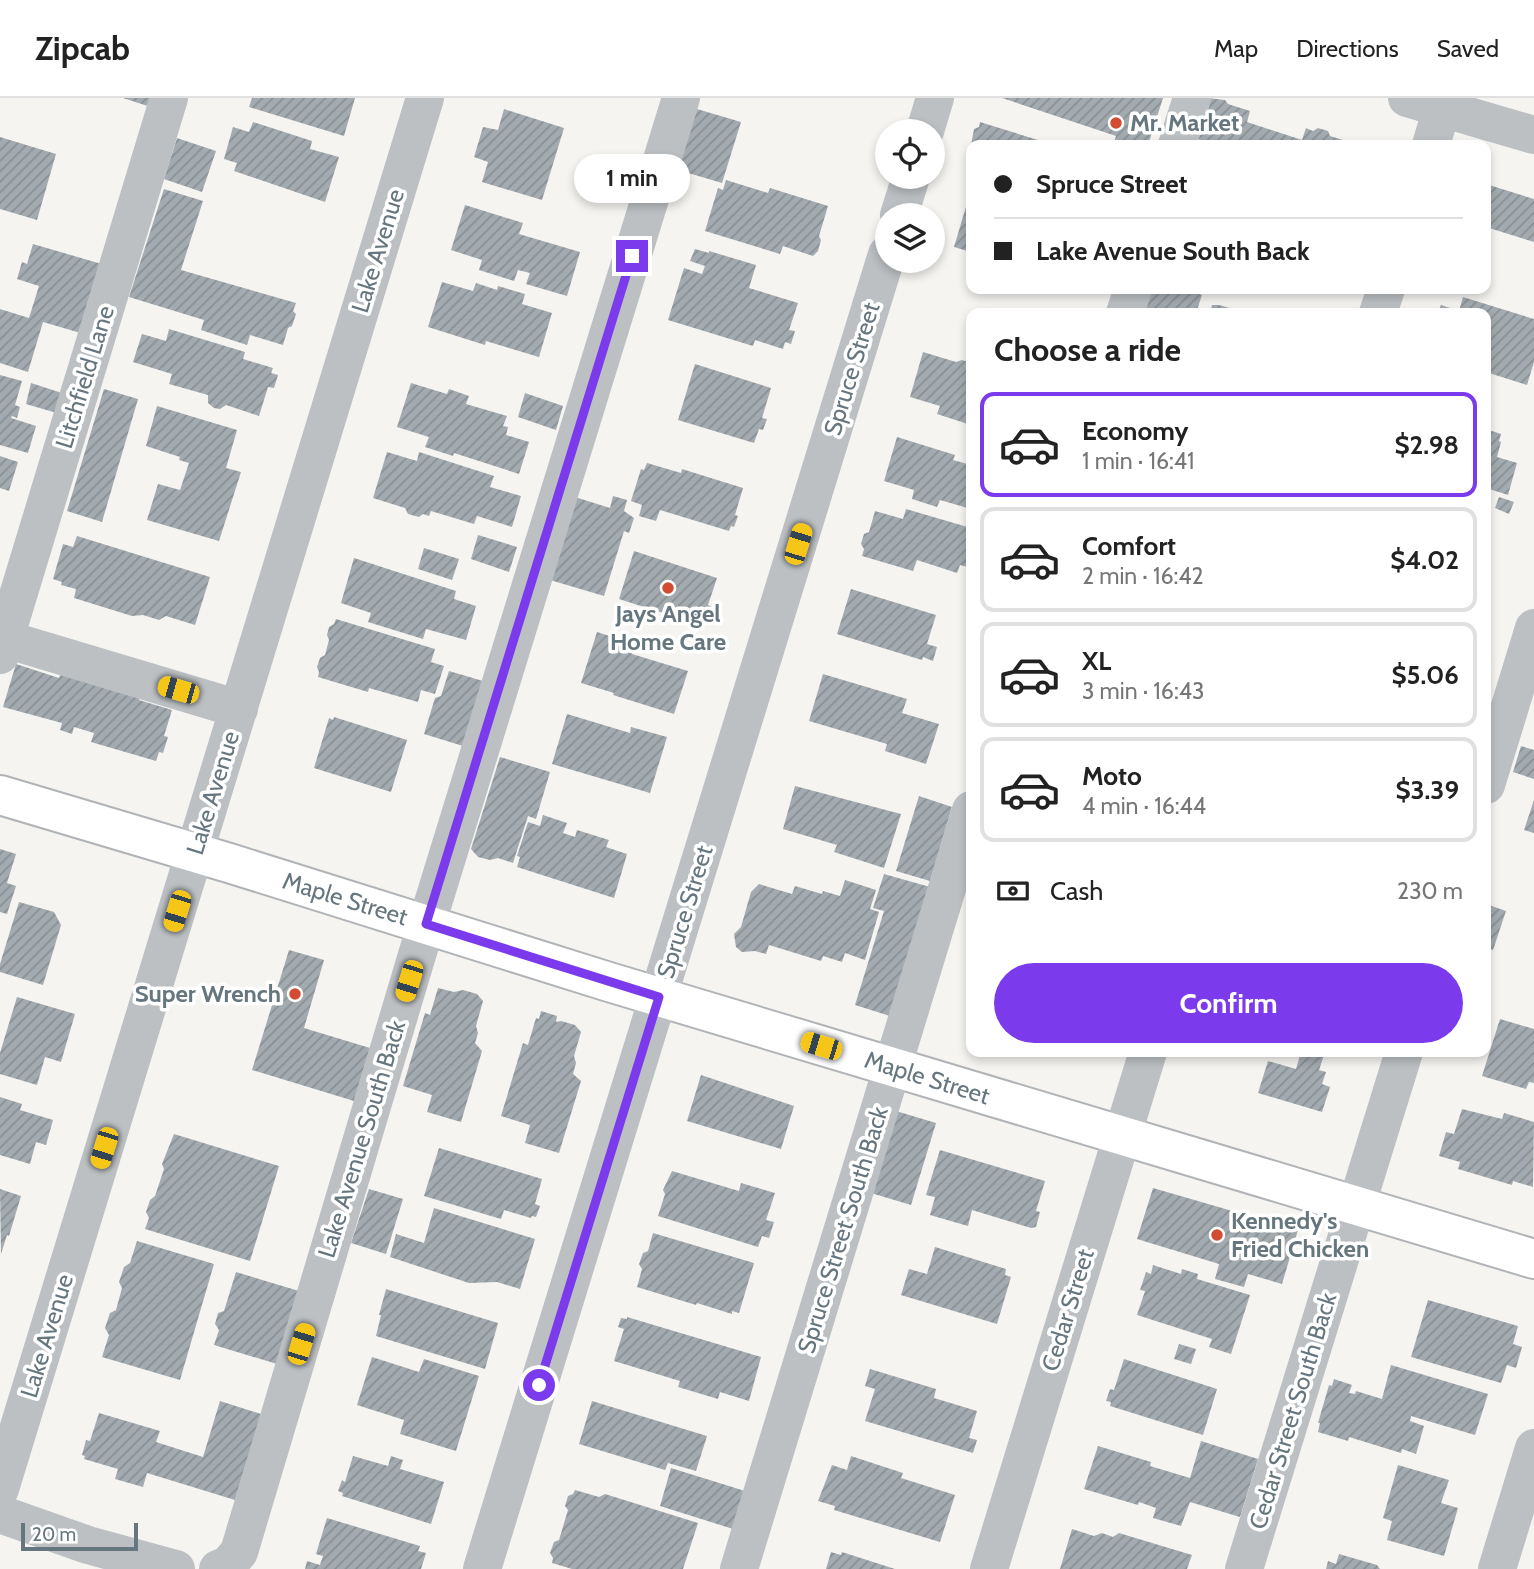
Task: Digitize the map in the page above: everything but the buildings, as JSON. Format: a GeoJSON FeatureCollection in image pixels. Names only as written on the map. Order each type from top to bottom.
{"type":"FeatureCollection","features":[{"type":"Feature","properties":{"kind":"main road","name":"Maple Street"},"geometry":{"type":"LineString","coordinates":[[0,795],[195,852],[659,997],[1534,1259]]}},
{"type":"Feature","properties":{"kind":"street","name":"Litchfield Lane"},"geometry":{"type":"LineString","coordinates":[[2,647],[169,98]]}},
{"type":"Feature","properties":{"kind":"street","name":"Lake Avenue"},"geometry":{"type":"LineString","coordinates":[[0,1489],[425,98]]}},
{"type":"Feature","properties":{"kind":"street","name":"Lake Avenue South Back"},"geometry":{"type":"LineString","coordinates":[[218,1569],[228,1565],[239,1552],[426,924],[681,98]]}},
{"type":"Feature","properties":{"kind":"street"},"geometry":{"type":"LineString","coordinates":[[929,119],[935,98]]}},
{"type":"Feature","properties":{"kind":"street"},"geometry":{"type":"LineString","coordinates":[[1179,140],[1192,98]]}},
{"type":"Feature","properties":{"kind":"street"},"geometry":{"type":"LineString","coordinates":[[1431,140],[1431,101],[1534,135]]}},
{"type":"Feature","properties":{"kind":"street","name":"Spruce Street"},"geometry":{"type":"LineString","coordinates":[[482,1569],[881,273]]}},
{"type":"Feature","properties":{"kind":"street"},"geometry":{"type":"LineString","coordinates":[[1491,769],[1534,628]]}},
{"type":"Feature","properties":{"kind":"street"},"geometry":{"type":"LineString","coordinates":[[2,647],[239,709]]}},
{"type":"Feature","properties":{"kind":"street","name":"Spruce Street South Back"},"geometry":{"type":"LineString","coordinates":[[739,1569],[966,826]]}},
{"type":"Feature","properties":{"kind":"street","name":"Cedar Street"},"geometry":{"type":"LineString","coordinates":[[989,1569],[1145,1057]]}},
{"type":"Feature","properties":{"kind":"street","name":"Cedar Street South Back"},"geometry":{"type":"LineString","coordinates":[[1244,1569],[1402,1057]]}},
{"type":"Feature","properties":{"kind":"street"},"geometry":{"type":"LineString","coordinates":[[1497,1569],[1534,1448]]}},
{"type":"Feature","properties":{"kind":"street"},"geometry":{"type":"LineString","coordinates":[[0,1514],[88,1545],[176,1569]]}},
{"type":"Feature","properties":{"kind":"place","name":"Mr. Market"},"geometry":{"type":"Point","coordinates":[1116,123]}},
{"type":"Feature","properties":{"kind":"place","name":"Jays Angel Home Care"},"geometry":{"type":"Point","coordinates":[668,588]}},
{"type":"Feature","properties":{"kind":"place","name":"Super Wrench"},"geometry":{"type":"Point","coordinates":[295,994]}},
{"type":"Feature","properties":{"kind":"place","name":"Kennedy's Fried Chicken"},"geometry":{"type":"Point","coordinates":[1217,1235]}},
{"type":"Feature","properties":{"kind":"route"},"geometry":{"type":"LineString","coordinates":[[539,1385],[659,997],[426,924],[632,256]]}}]}
